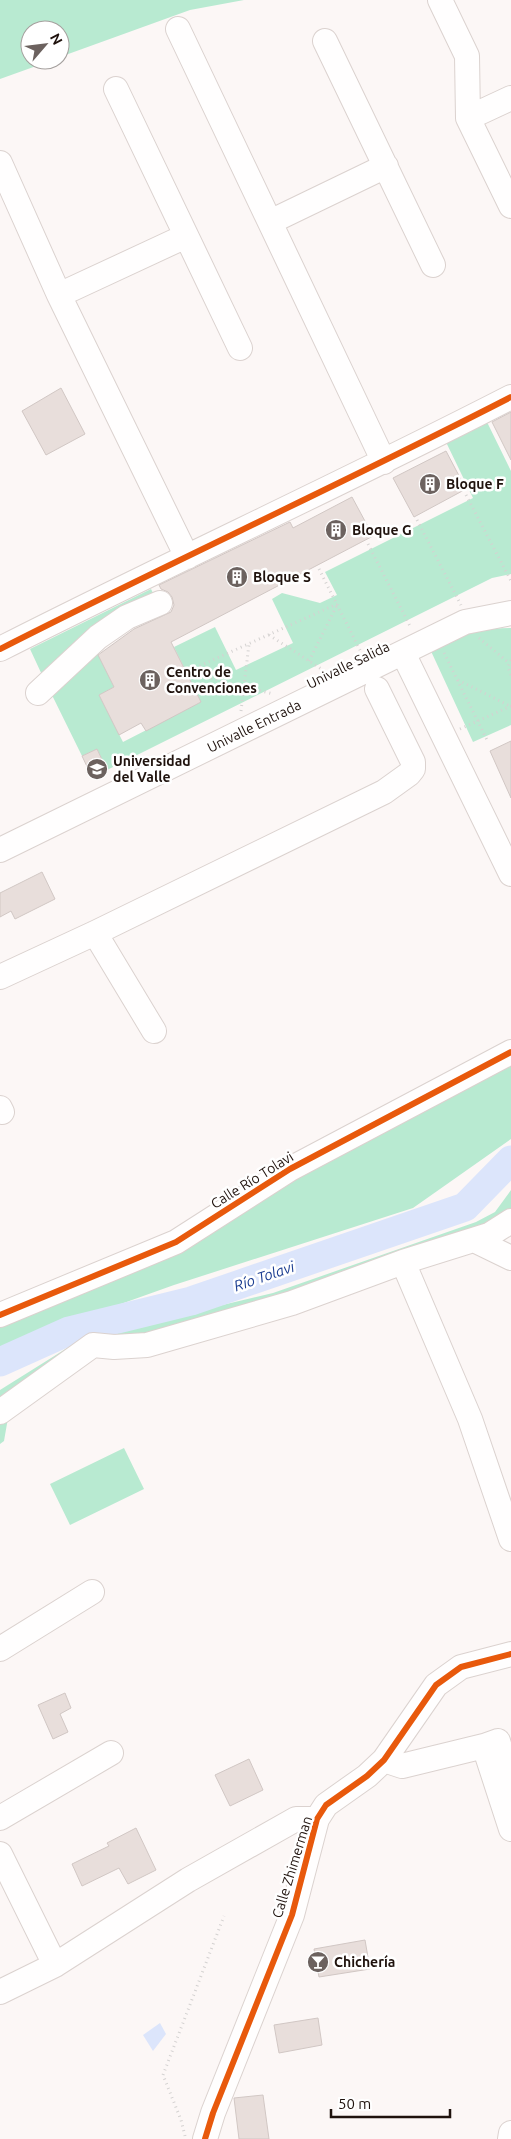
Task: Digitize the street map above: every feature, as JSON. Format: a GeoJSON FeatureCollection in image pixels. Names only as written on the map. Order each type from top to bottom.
{"type":"FeatureCollection","features":[{"type":"Feature","properties":{"kind":"street"},"geometry":{"type":"LineString","coordinates":[[440,0],[467,56],[468,118],[511,206]]}},
{"type":"Feature","properties":{"kind":"street"},"geometry":{"type":"LineString","coordinates":[[178,29],[384,462]]}},
{"type":"Feature","properties":{"kind":"street"},"geometry":{"type":"LineString","coordinates":[[325,40],[433,265]]}},
{"type":"Feature","properties":{"kind":"street"},"geometry":{"type":"LineString","coordinates":[[116,89],[240,348]]}},
{"type":"Feature","properties":{"kind":"street"},"geometry":{"type":"LineString","coordinates":[[468,118],[511,98]]}},
{"type":"Feature","properties":{"kind":"street"},"geometry":{"type":"LineString","coordinates":[[0,163],[59,295],[187,557]]}},
{"type":"Feature","properties":{"kind":"street"},"geometry":{"type":"LineString","coordinates":[[270,222],[386,166]]}},
{"type":"Feature","properties":{"kind":"street"},"geometry":{"type":"LineString","coordinates":[[59,295],[186,236]]}},
{"type":"Feature","properties":{"kind":"street"},"geometry":{"type":"LineString","coordinates":[[0,649],[384,462],[511,397]]}},
{"type":"Feature","properties":{"kind":"street"},"geometry":{"type":"LineString","coordinates":[[462,617],[511,600]]}},
{"type":"Feature","properties":{"kind":"street"},"geometry":{"type":"LineString","coordinates":[[38,693],[98,637],[127,617],[160,603]]}},
{"type":"Feature","properties":{"kind":"street","name":"Univalle Entrada"},"geometry":{"type":"LineString","coordinates":[[0,850],[90,799],[418,641],[462,617],[511,613]]}},
{"type":"Feature","properties":{"kind":"street"},"geometry":{"type":"LineString","coordinates":[[418,641],[444,736],[511,874]]}},
{"type":"Feature","properties":{"kind":"street","name":"Univalle Salida"},"geometry":{"type":"LineString","coordinates":[[0,834],[90,799],[241,717],[364,657],[418,641]]}},
{"type":"Feature","properties":{"kind":"street"},"geometry":{"type":"LineString","coordinates":[[0,977],[320,824],[384,792],[410,774],[413,769],[413,762],[378,688]]}},
{"type":"Feature","properties":{"kind":"street"},"geometry":{"type":"LineString","coordinates":[[95,933],[154,1031]]}},
{"type":"Feature","properties":{"kind":"street","name":"Calle Río Tolavi"},"geometry":{"type":"LineString","coordinates":[[0,1315],[176,1242],[290,1170],[511,1052]]}},
{"type":"Feature","properties":{"kind":"street"},"geometry":{"type":"LineString","coordinates":[[0,1412],[93,1345],[114,1347],[147,1345],[292,1303],[402,1262],[489,1235],[511,1221]]}},
{"type":"Feature","properties":{"kind":"street"},"geometry":{"type":"LineString","coordinates":[[474,1240],[511,1258]]}},
{"type":"Feature","properties":{"kind":"street"},"geometry":{"type":"LineString","coordinates":[[402,1262],[470,1420],[511,1538]]}},
{"type":"Feature","properties":{"kind":"street"},"geometry":{"type":"LineString","coordinates":[[0,1649],[92,1592]]}},
{"type":"Feature","properties":{"kind":"street","name":"Calle Zhimerman"},"geometry":{"type":"LineString","coordinates":[[205,2139],[213,2113],[292,1915],[317,1819],[326,1805],[367,1776],[384,1760],[436,1685],[461,1667],[511,1654]]}},
{"type":"Feature","properties":{"kind":"street"},"geometry":{"type":"LineString","coordinates":[[384,1760],[402,1766],[498,1742],[511,1783]]}},
{"type":"Feature","properties":{"kind":"street"},"geometry":{"type":"LineString","coordinates":[[484,1746],[511,1829]]}},
{"type":"Feature","properties":{"kind":"street"},"geometry":{"type":"LineString","coordinates":[[0,1818],[111,1754]]}},
{"type":"Feature","properties":{"kind":"street"},"geometry":{"type":"LineString","coordinates":[[0,1992],[55,1965],[188,1880],[296,1819],[317,1819]]}},
{"type":"Feature","properties":{"kind":"street"},"geometry":{"type":"LineString","coordinates":[[0,1854],[55,1965]]}},
{"type":"Feature","properties":{"kind":"street"},"geometry":{"type":"LineString","coordinates":[[510,2139],[511,2133]]}},
{"type":"Feature","properties":{"kind":"path"},"geometry":{"type":"LineString","coordinates":[[466,495],[511,581]]}},
{"type":"Feature","properties":{"kind":"path"},"geometry":{"type":"LineString","coordinates":[[417,520],[462,617],[510,662],[508,670],[511,675]]}},
{"type":"Feature","properties":{"kind":"path"},"geometry":{"type":"LineString","coordinates":[[368,544],[418,641],[458,680],[511,707]]}},
{"type":"Feature","properties":{"kind":"path"},"geometry":{"type":"LineString","coordinates":[[319,569],[364,657]]}},
{"type":"Feature","properties":{"kind":"path"},"geometry":{"type":"LineString","coordinates":[[282,697],[186,672],[337,604]]}},
{"type":"Feature","properties":{"kind":"path"},"geometry":{"type":"LineString","coordinates":[[309,661],[337,604]]}},
{"type":"Feature","properties":{"kind":"path"},"geometry":{"type":"LineString","coordinates":[[269,635],[329,674]]}},
{"type":"Feature","properties":{"kind":"path"},"geometry":{"type":"LineString","coordinates":[[241,717],[249,644]]}},
{"type":"Feature","properties":{"kind":"path"},"geometry":{"type":"LineString","coordinates":[[458,680],[488,742]]}},
{"type":"Feature","properties":{"kind":"path"},"geometry":{"type":"LineString","coordinates":[[444,736],[511,707]]}},
{"type":"Feature","properties":{"kind":"path"},"geometry":{"type":"LineString","coordinates":[[186,2139],[181,2120],[163,2075],[224,1916]]}},
{"type":"Feature","properties":{"kind":"green space"},"geometry":{"type":"Polygon","coordinates":[[[0,0],[244,0],[190,10],[70,53],[70,20],[20,20],[20,70],[25,70],[0,79],[0,0]]]}},
{"type":"Feature","properties":{"kind":"green space"},"geometry":{"type":"Polygon","coordinates":[[[486,420],[511,471],[511,574],[492,578],[107,770],[97,749],[82,756],[49,689],[94,646],[114,687],[99,695],[123,742],[201,702],[174,647],[215,627],[236,670],[293,643],[272,599],[282,593],[320,603],[337,595],[325,572],[473,498],[445,440],[486,420]]]}},
{"type":"Feature","properties":{"kind":"green space"},"geometry":{"type":"Polygon","coordinates":[[[151,589],[156,599],[43,677],[30,649],[151,589]]]}},
{"type":"Feature","properties":{"kind":"green space"},"geometry":{"type":"Polygon","coordinates":[[[511,628],[511,725],[473,742],[430,649],[476,629],[511,628]]]}},
{"type":"Feature","properties":{"kind":"green space"},"geometry":{"type":"Polygon","coordinates":[[[511,1061],[511,1139],[413,1208],[174,1285],[6,1345],[0,1349],[0,1323],[511,1061]]]}},
{"type":"Feature","properties":{"kind":"green space"},"geometry":{"type":"Polygon","coordinates":[[[511,1190],[511,1213],[499,1223],[144,1339],[112,1340],[12,1395],[4,1441],[0,1444],[0,1390],[83,1338],[273,1293],[476,1222],[495,1212],[511,1190]]]}},
{"type":"Feature","properties":{"kind":"green space"},"geometry":{"type":"Polygon","coordinates":[[[124,1448],[144,1489],[70,1525],[50,1484],[124,1448]]]}},
{"type":"Feature","properties":{"kind":"water"},"geometry":{"type":"Polygon","coordinates":[[[160,2023],[166,2034],[153,2051],[143,2035],[160,2023]]]}},
{"type":"Feature","properties":{"kind":"building"},"geometry":{"type":"Polygon","coordinates":[[[61,388],[85,434],[46,455],[22,411],[61,388]]]}},
{"type":"Feature","properties":{"kind":"building"},"geometry":{"type":"Polygon","coordinates":[[[511,412],[511,460],[492,422],[511,412]]]}},
{"type":"Feature","properties":{"kind":"building","name":"Bloque F"},"geometry":{"type":"Polygon","coordinates":[[[446,451],[466,489],[414,517],[393,478],[446,451]]]}},
{"type":"Feature","properties":{"kind":"building"},"geometry":{"type":"Polygon","coordinates":[[[352,497],[373,536],[171,642],[201,702],[146,731],[141,723],[119,735],[99,695],[114,687],[98,655],[134,629],[171,612],[174,605],[172,597],[168,592],[161,589],[159,585],[290,522],[293,528],[352,497]]]}},
{"type":"Feature","properties":{"kind":"building"},"geometry":{"type":"Polygon","coordinates":[[[511,741],[511,798],[490,751],[511,741]]]}},
{"type":"Feature","properties":{"kind":"building"},"geometry":{"type":"Polygon","coordinates":[[[97,749],[107,770],[92,777],[82,756],[97,749]]]}},
{"type":"Feature","properties":{"kind":"building"},"geometry":{"type":"Polygon","coordinates":[[[42,872],[55,899],[15,919],[11,911],[0,917],[0,893],[42,872]]]}},
{"type":"Feature","properties":{"kind":"building"},"geometry":{"type":"Polygon","coordinates":[[[65,1693],[71,1708],[60,1714],[68,1732],[53,1739],[38,1705],[65,1693]]]}},
{"type":"Feature","properties":{"kind":"building"},"geometry":{"type":"Polygon","coordinates":[[[249,1759],[263,1790],[230,1806],[215,1775],[249,1759]]]}},
{"type":"Feature","properties":{"kind":"building"},"geometry":{"type":"Polygon","coordinates":[[[136,1828],[156,1870],[128,1884],[119,1868],[82,1886],[72,1864],[109,1846],[107,1843],[136,1828]]]}},
{"type":"Feature","properties":{"kind":"building"},"geometry":{"type":"Polygon","coordinates":[[[365,1940],[370,1969],[319,1977],[314,1949],[365,1940]]]}},
{"type":"Feature","properties":{"kind":"building"},"geometry":{"type":"Polygon","coordinates":[[[318,2018],[322,2045],[279,2053],[274,2025],[318,2018]]]}},
{"type":"Feature","properties":{"kind":"building"},"geometry":{"type":"Polygon","coordinates":[[[263,2095],[269,2139],[239,2139],[234,2098],[263,2095]]]}},
{"type":"Feature","properties":{"kind":"waterway","name":"Río Tolavi"},"geometry":{"type":"LineString","coordinates":[[0,1362],[69,1331],[191,1301],[465,1207],[511,1160]]}},
{"type":"Feature","properties":{"kind":"cycle path"},"geometry":{"type":"LineString","coordinates":[[0,649],[511,397]]}},
{"type":"Feature","properties":{"kind":"cycle path"},"geometry":{"type":"LineString","coordinates":[[0,1315],[176,1242],[290,1169],[511,1052]]}},
{"type":"Feature","properties":{"kind":"cycle path"},"geometry":{"type":"LineString","coordinates":[[205,2139],[213,2113],[292,1915],[317,1819],[326,1805],[367,1776],[384,1760],[436,1685],[461,1667],[511,1654]]}},
{"type":"Feature","properties":{"kind":"place","name":"Bloque F"},"geometry":{"type":"Point","coordinates":[430,484]}},
{"type":"Feature","properties":{"kind":"place","name":"Bloque G"},"geometry":{"type":"Point","coordinates":[336,530]}},
{"type":"Feature","properties":{"kind":"place","name":"Bloque S"},"geometry":{"type":"Point","coordinates":[237,577]}},
{"type":"Feature","properties":{"kind":"place","name":"Centro de Convenciones"},"geometry":{"type":"Point","coordinates":[150,680]}},
{"type":"Feature","properties":{"kind":"place","name":"Universidad del Valle"},"geometry":{"type":"Point","coordinates":[97,769]}},
{"type":"Feature","properties":{"kind":"place","name":"Chichería"},"geometry":{"type":"Point","coordinates":[318,1962]}}]}
